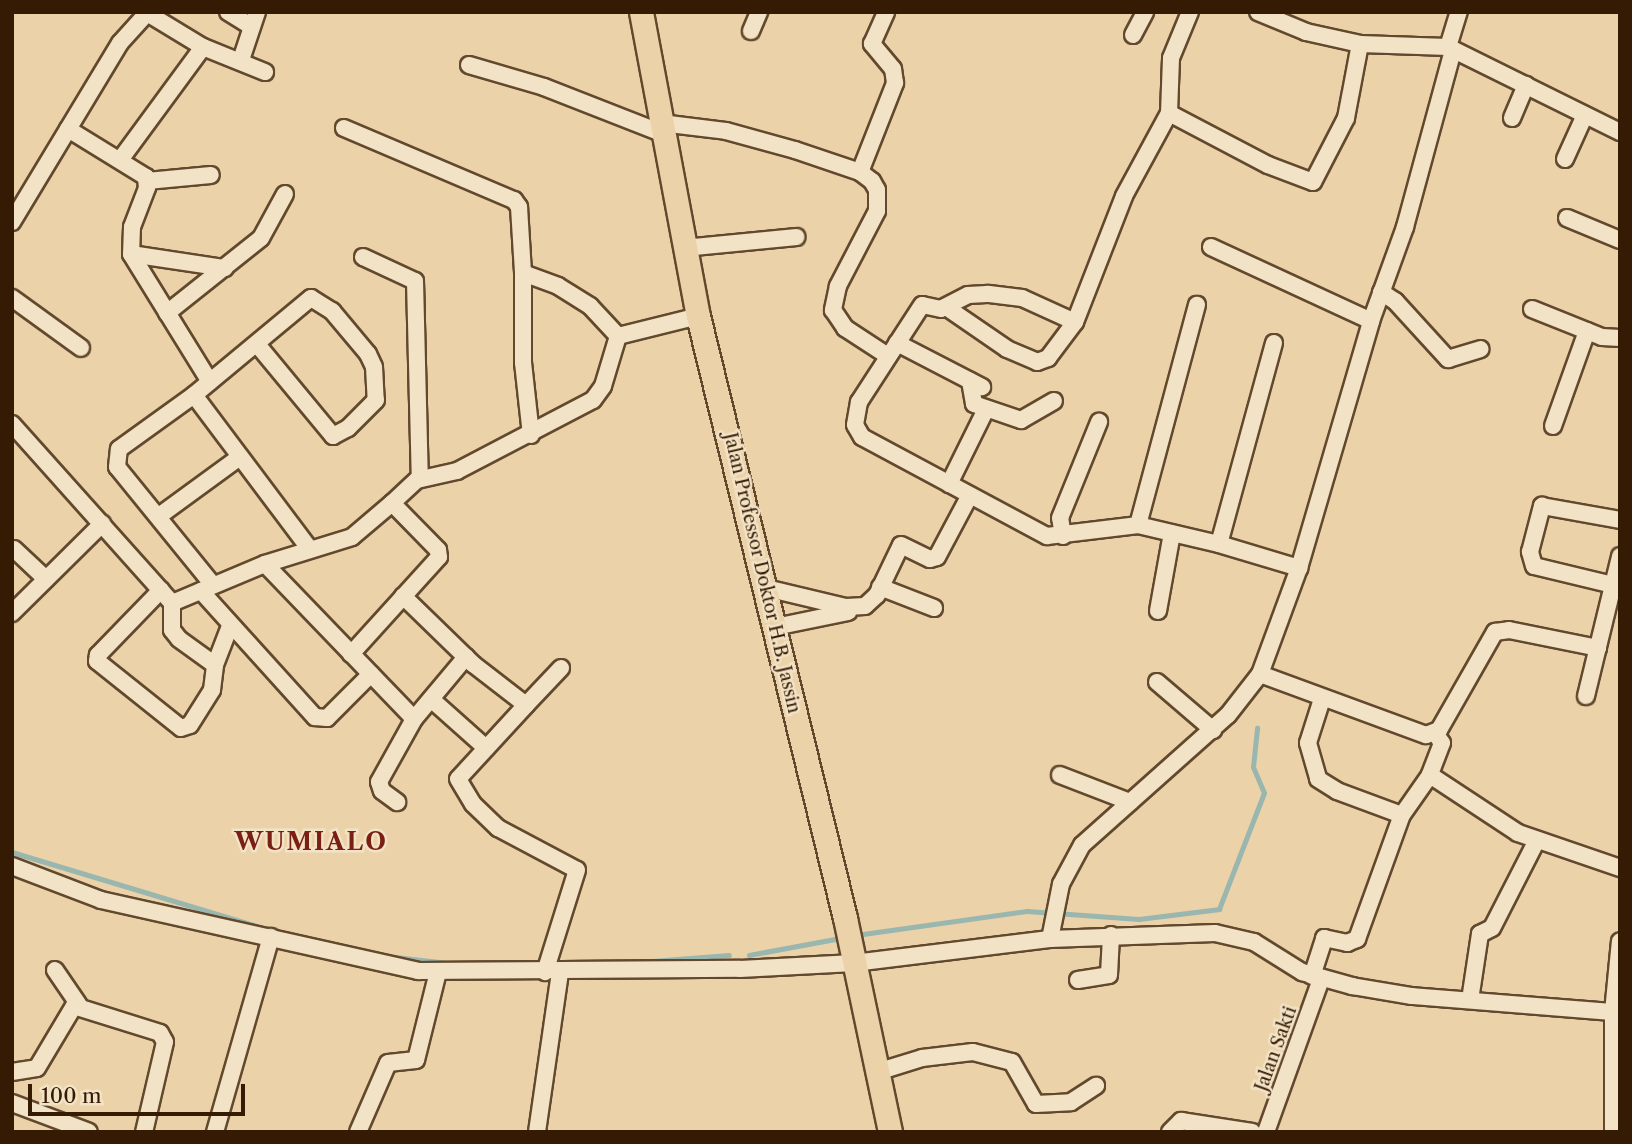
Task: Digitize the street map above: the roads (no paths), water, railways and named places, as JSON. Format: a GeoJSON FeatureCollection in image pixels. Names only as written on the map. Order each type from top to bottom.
{"type":"FeatureCollection","features":[{"type":"Feature","properties":{"kind":"highway","name":"Jalan Professor Doktor H.B. Jassin"},"geometry":{"type":"LineString","coordinates":[[641,12],[698,316],[845,918],[890,1132]]}},
{"type":"Feature","properties":{"kind":"street"},"geometry":{"type":"LineString","coordinates":[[228,12],[255,20],[241,60]]}},
{"type":"Feature","properties":{"kind":"street"},"geometry":{"type":"LineString","coordinates":[[751,31],[759,12]]}},
{"type":"Feature","properties":{"kind":"street"},"geometry":{"type":"LineString","coordinates":[[860,172],[895,83],[894,69],[872,44],[886,12]]}},
{"type":"Feature","properties":{"kind":"street"},"geometry":{"type":"LineString","coordinates":[[1133,35],[1145,12]]}},
{"type":"Feature","properties":{"kind":"street"},"geometry":{"type":"LineString","coordinates":[[1190,12],[1171,58],[1169,113],[1160,122],[1124,196],[1075,322],[1048,358],[1037,362],[1007,349],[946,307],[922,305],[859,402],[855,425],[862,437],[1047,536],[1063,536],[1117,524],[1139,526],[1219,544],[1299,568]]}},
{"type":"Feature","properties":{"kind":"street"},"geometry":{"type":"LineString","coordinates":[[1258,12],[1306,32],[1360,44],[1451,49],[1620,132]]}},
{"type":"Feature","properties":{"kind":"street"},"geometry":{"type":"LineString","coordinates":[[1050,939],[1061,884],[1082,845],[1213,730],[1240,703],[1260,674],[1299,568],[1371,321],[1413,200],[1458,12]]}},
{"type":"Feature","properties":{"kind":"street"},"geometry":{"type":"LineString","coordinates":[[12,222],[120,43],[147,13],[203,47],[241,60],[265,72]]}},
{"type":"Feature","properties":{"kind":"street"},"geometry":{"type":"LineString","coordinates":[[1169,113],[1268,165],[1313,182],[1346,118],[1360,44]]}},
{"type":"Feature","properties":{"kind":"street"},"geometry":{"type":"LineString","coordinates":[[120,160],[203,47]]}},
{"type":"Feature","properties":{"kind":"street"},"geometry":{"type":"LineString","coordinates":[[469,65],[544,87],[663,128],[726,131],[860,172],[877,190],[877,211],[838,286],[833,310],[845,328],[976,384],[970,398],[986,409],[1021,420],[1054,401]]}},
{"type":"Feature","properties":{"kind":"street"},"geometry":{"type":"LineString","coordinates":[[1512,118],[1527,85]]}},
{"type":"Feature","properties":{"kind":"street"},"geometry":{"type":"LineString","coordinates":[[1564,159],[1585,115]]}},
{"type":"Feature","properties":{"kind":"street"},"geometry":{"type":"LineString","coordinates":[[344,128],[513,200],[519,207],[517,241],[523,273],[523,363],[531,435]]}},
{"type":"Feature","properties":{"kind":"street"},"geometry":{"type":"LineString","coordinates":[[68,129],[143,172],[147,181],[132,227],[131,254],[210,382]]}},
{"type":"Feature","properties":{"kind":"street"},"geometry":{"type":"LineString","coordinates":[[147,181],[211,175]]}},
{"type":"Feature","properties":{"kind":"street"},"geometry":{"type":"LineString","coordinates":[[167,313],[261,238],[285,194]]}},
{"type":"Feature","properties":{"kind":"street"},"geometry":{"type":"LineString","coordinates":[[1567,218],[1620,240]]}},
{"type":"Feature","properties":{"kind":"street"},"geometry":{"type":"LineString","coordinates":[[684,248],[796,237]]}},
{"type":"Feature","properties":{"kind":"street"},"geometry":{"type":"LineString","coordinates":[[1211,247],[1371,321]]}},
{"type":"Feature","properties":{"kind":"street"},"geometry":{"type":"LineString","coordinates":[[131,254],[225,268]]}},
{"type":"Feature","properties":{"kind":"street"},"geometry":{"type":"LineString","coordinates":[[363,257],[415,281],[421,479]]}},
{"type":"Feature","properties":{"kind":"street"},"geometry":{"type":"LineString","coordinates":[[523,273],[558,286],[590,306],[618,336]]}},
{"type":"Feature","properties":{"kind":"street"},"geometry":{"type":"LineString","coordinates":[[1381,292],[1395,301],[1448,359],[1480,349]]}},
{"type":"Feature","properties":{"kind":"street"},"geometry":{"type":"LineString","coordinates":[[946,307],[968,295],[1022,298],[1075,322]]}},
{"type":"Feature","properties":{"kind":"street"},"geometry":{"type":"LineString","coordinates":[[12,298],[81,348]]}},
{"type":"Feature","properties":{"kind":"street"},"geometry":{"type":"LineString","coordinates":[[257,344],[333,436],[348,428],[376,400],[374,367],[368,354],[320,300],[308,299],[194,396],[119,449],[116,456],[117,467],[159,516],[230,626],[318,719],[327,718],[371,674]]}},
{"type":"Feature","properties":{"kind":"street"},"geometry":{"type":"LineString","coordinates":[[1139,526],[1197,306]]}},
{"type":"Feature","properties":{"kind":"street"},"geometry":{"type":"LineString","coordinates":[[1532,309],[1587,331],[1620,338]]}},
{"type":"Feature","properties":{"kind":"street"},"geometry":{"type":"LineString","coordinates":[[618,336],[698,316]]}},
{"type":"Feature","properties":{"kind":"street"},"geometry":{"type":"LineString","coordinates":[[1553,426],[1587,331]]}},
{"type":"Feature","properties":{"kind":"street"},"geometry":{"type":"LineString","coordinates":[[230,626],[215,665],[212,690],[190,725],[181,728],[97,661],[166,597],[207,588],[309,548],[352,537],[421,479],[457,471],[531,435],[593,400],[603,386],[618,336]]}},
{"type":"Feature","properties":{"kind":"street"},"geometry":{"type":"LineString","coordinates":[[1219,544],[1274,343]]}},
{"type":"Feature","properties":{"kind":"street"},"geometry":{"type":"LineString","coordinates":[[194,396],[309,548]]}},
{"type":"Feature","properties":{"kind":"street"},"geometry":{"type":"LineString","coordinates":[[949,484],[986,409]]}},
{"type":"Feature","properties":{"kind":"street"},"geometry":{"type":"LineString","coordinates":[[1063,536],[1060,517],[1100,422]]}},
{"type":"Feature","properties":{"kind":"street"},"geometry":{"type":"LineString","coordinates":[[12,425],[166,597],[172,631],[215,665]]}},
{"type":"Feature","properties":{"kind":"street"},"geometry":{"type":"LineString","coordinates":[[159,516],[240,457]]}},
{"type":"Feature","properties":{"kind":"street"},"geometry":{"type":"LineString","coordinates":[[765,588],[860,608],[872,602],[901,545],[930,559],[937,556],[970,495]]}},
{"type":"Feature","properties":{"kind":"street"},"geometry":{"type":"LineString","coordinates":[[351,654],[439,553],[392,503]]}},
{"type":"Feature","properties":{"kind":"street"},"geometry":{"type":"LineString","coordinates":[[1614,585],[1534,566],[1530,558],[1542,506],[1620,520]]}},
{"type":"Feature","properties":{"kind":"street"},"geometry":{"type":"LineString","coordinates":[[12,613],[102,524]]}},
{"type":"Feature","properties":{"kind":"street"},"geometry":{"type":"LineString","coordinates":[[1158,611],[1172,533]]}},
{"type":"Feature","properties":{"kind":"street"},"geometry":{"type":"LineString","coordinates":[[14,549],[46,579]]}},
{"type":"Feature","properties":{"kind":"street"},"geometry":{"type":"LineString","coordinates":[[1586,696],[1620,556]]}},
{"type":"Feature","properties":{"kind":"street"},"geometry":{"type":"LineString","coordinates":[[265,564],[414,719]]}},
{"type":"Feature","properties":{"kind":"street"},"geometry":{"type":"LineString","coordinates":[[880,587],[934,608]]}},
{"type":"Feature","properties":{"kind":"street"},"geometry":{"type":"LineString","coordinates":[[403,596],[466,657],[526,705]]}},
{"type":"Feature","properties":{"kind":"street"},"geometry":{"type":"LineString","coordinates":[[775,627],[848,612]]}},
{"type":"Feature","properties":{"kind":"street"},"geometry":{"type":"LineString","coordinates":[[1435,733],[1465,691],[1495,632],[1509,630],[1598,648]]}},
{"type":"Feature","properties":{"kind":"street"},"geometry":{"type":"LineString","coordinates":[[397,802],[382,791],[379,782],[414,719],[466,657]]}},
{"type":"Feature","properties":{"kind":"street"},"geometry":{"type":"LineString","coordinates":[[537,1132],[552,972],[578,874],[569,864],[498,828],[463,791],[459,775],[561,668]]}},
{"type":"Feature","properties":{"kind":"street"},"geometry":{"type":"LineString","coordinates":[[1260,674],[1418,733],[1435,733]]}},
{"type":"Feature","properties":{"kind":"street"},"geometry":{"type":"LineString","coordinates":[[1157,682],[1213,730]]}},
{"type":"Feature","properties":{"kind":"street"},"geometry":{"type":"LineString","coordinates":[[431,699],[486,748]]}},
{"type":"Feature","properties":{"kind":"street"},"geometry":{"type":"LineString","coordinates":[[1322,699],[1308,743],[1318,779],[1337,791],[1402,815],[1430,775],[1442,743],[1435,733]]}},
{"type":"Feature","properties":{"kind":"street"},"geometry":{"type":"LineString","coordinates":[[1060,775],[1130,802]]}},
{"type":"Feature","properties":{"kind":"street"},"geometry":{"type":"LineString","coordinates":[[1430,775],[1506,826],[1537,840],[1620,869]]}},
{"type":"Feature","properties":{"kind":"street","name":"Jalan Sakti"},"geometry":{"type":"LineString","coordinates":[[1266,1132],[1317,977],[1324,938],[1347,943],[1357,939],[1402,815]]}},
{"type":"Feature","properties":{"kind":"street"},"geometry":{"type":"LineString","coordinates":[[1470,1000],[1480,934],[1492,928],[1537,840]]}},
{"type":"Feature","properties":{"kind":"street"},"geometry":{"type":"LineString","coordinates":[[12,866],[101,900],[271,937],[362,961],[438,972],[552,972],[853,958],[1111,935],[1234,935],[1317,977],[1412,996],[1612,1012]]}},
{"type":"Feature","properties":{"kind":"street"},"geometry":{"type":"LineString","coordinates":[[1078,981],[1109,975],[1111,935]]}},
{"type":"Feature","properties":{"kind":"street"},"geometry":{"type":"LineString","coordinates":[[215,1132],[247,1031],[271,937]]}},
{"type":"Feature","properties":{"kind":"street"},"geometry":{"type":"LineString","coordinates":[[1613,1132],[1618,1080],[1612,1012],[1620,941]]}},
{"type":"Feature","properties":{"kind":"street"},"geometry":{"type":"LineString","coordinates":[[55,970],[79,1005],[165,1038],[144,1132]]}},
{"type":"Feature","properties":{"kind":"street"},"geometry":{"type":"LineString","coordinates":[[358,1132],[388,1063],[416,1060],[438,972]]}},
{"type":"Feature","properties":{"kind":"street"},"geometry":{"type":"LineString","coordinates":[[12,1072],[37,1068],[69,1009],[79,1005]]}},
{"type":"Feature","properties":{"kind":"street"},"geometry":{"type":"LineString","coordinates":[[877,1072],[922,1058],[973,1052],[1012,1062],[1035,1104],[1071,1102],[1096,1086]]}},
{"type":"Feature","properties":{"kind":"street"},"geometry":{"type":"LineString","coordinates":[[12,1103],[89,1132]]}},
{"type":"Feature","properties":{"kind":"street"},"geometry":{"type":"LineString","coordinates":[[1170,1132],[1181,1121],[1252,1132]]}},
{"type":"Feature","properties":{"kind":"waterway"},"geometry":{"type":"LineString","coordinates":[[856,935],[1027,911],[1139,919],[1219,909],[1264,793],[1253,767],[1257,728]]}},
{"type":"Feature","properties":{"kind":"waterway"},"geometry":{"type":"LineString","coordinates":[[12,852],[271,930]]}},
{"type":"Feature","properties":{"kind":"waterway"},"geometry":{"type":"LineString","coordinates":[[749,955],[841,938]]}},
{"type":"Feature","properties":{"kind":"waterway"},"geometry":{"type":"LineString","coordinates":[[639,962],[729,955]]}},
{"type":"Feature","properties":{"kind":"waterway"},"geometry":{"type":"LineString","coordinates":[[386,956],[457,964]]}},
{"type":"Feature","properties":{"kind":"district","name":"WUMIALO"},"geometry":{"type":"Point","coordinates":[311,842]}}]}
